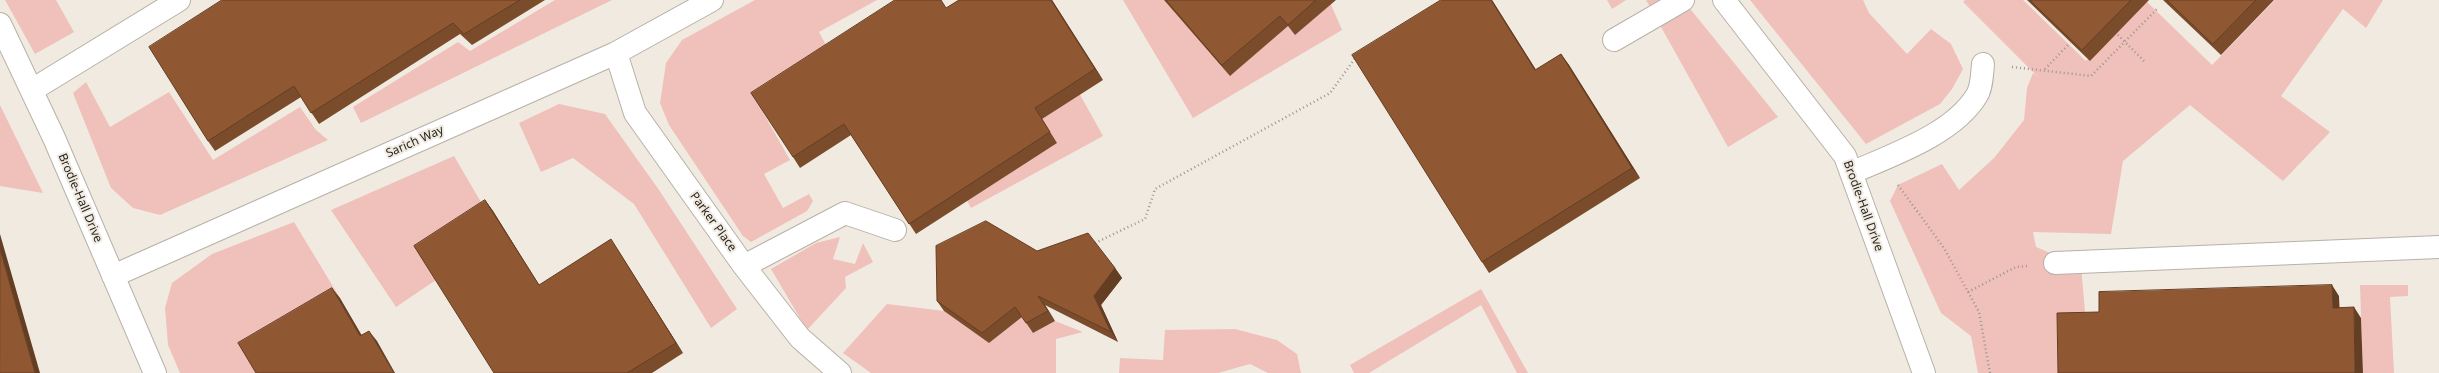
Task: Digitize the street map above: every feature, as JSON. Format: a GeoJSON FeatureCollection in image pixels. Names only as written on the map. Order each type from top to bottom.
{"type":"FeatureCollection","features":[{"type":"Feature","properties":{"kind":"street"},"geometry":{"type":"LineString","coordinates":[[32,90],[179,0]]}},
{"type":"Feature","properties":{"kind":"street","name":"Sarich Way"},"geometry":{"type":"LineString","coordinates":[[113,276],[616,53],[712,0]]}},
{"type":"Feature","properties":{"kind":"street"},"geometry":{"type":"LineString","coordinates":[[1614,40],[1683,0]]}},
{"type":"Feature","properties":{"kind":"street","name":"Brodie-Hall Drive"},"geometry":{"type":"LineString","coordinates":[[1724,0],[1844,156],[1924,373]]}},
{"type":"Feature","properties":{"kind":"street","name":"Brodie-Hall Drive"},"geometry":{"type":"LineString","coordinates":[[0,24],[32,90],[155,373]]}},
{"type":"Feature","properties":{"kind":"street","name":"Parker Place"},"geometry":{"type":"LineString","coordinates":[[616,53],[635,113],[744,266],[800,338],[840,373]]}},
{"type":"Feature","properties":{"kind":"street"},"geometry":{"type":"LineString","coordinates":[[1851,173],[1901,152],[1957,120],[1978,94],[1983,64]]}},
{"type":"Feature","properties":{"kind":"street"},"geometry":{"type":"LineString","coordinates":[[744,266],[845,213],[895,230]]}},
{"type":"Feature","properties":{"kind":"street"},"geometry":{"type":"LineString","coordinates":[[2055,263],[2439,246]]}},
{"type":"Feature","properties":{"kind":"path"},"geometry":{"type":"LineString","coordinates":[[1983,64],[2045,69],[2048,72],[2091,76],[2158,8]]}},
{"type":"Feature","properties":{"kind":"path"},"geometry":{"type":"LineString","coordinates":[[2115,32],[2145,62]]}},
{"type":"Feature","properties":{"kind":"path"},"geometry":{"type":"LineString","coordinates":[[2045,69],[2070,43]]}},
{"type":"Feature","properties":{"kind":"path"},"geometry":{"type":"LineString","coordinates":[[1095,243],[1144,219],[1155,190],[1330,93],[1356,57]]}},
{"type":"Feature","properties":{"kind":"path"},"geometry":{"type":"LineString","coordinates":[[1898,185],[1944,248],[1979,312],[1990,373]]}},
{"type":"Feature","properties":{"kind":"path"},"geometry":{"type":"LineString","coordinates":[[1968,292],[2016,267],[2055,263]]}},
{"type":"Feature","properties":{"kind":"shaded area"},"geometry":{"type":"Polygon","coordinates":[[[5,0],[56,0],[74,32],[35,54],[5,0]]]}},
{"type":"Feature","properties":{"kind":"shaded area"},"geometry":{"type":"Polygon","coordinates":[[[555,0],[612,0],[361,123],[353,107],[458,42],[470,51],[555,0]]]}},
{"type":"Feature","properties":{"kind":"shaded area"},"geometry":{"type":"Polygon","coordinates":[[[755,0],[877,0],[819,32],[840,71],[807,62],[765,83],[755,93],[760,107],[790,160],[764,174],[783,208],[809,194],[813,201],[807,211],[751,242],[743,236],[669,125],[660,103],[666,63],[682,40],[755,0]]]}},
{"type":"Feature","properties":{"kind":"shaded area"},"geometry":{"type":"Polygon","coordinates":[[[1123,0],[1329,0],[1342,30],[1193,118],[1123,0]]]}},
{"type":"Feature","properties":{"kind":"shaded area"},"geometry":{"type":"Polygon","coordinates":[[[1607,0],[1626,0],[1612,9],[1607,0]]]}},
{"type":"Feature","properties":{"kind":"shaded area"},"geometry":{"type":"Polygon","coordinates":[[[1646,0],[1683,0],[1778,117],[1728,147],[1646,0]]]}},
{"type":"Feature","properties":{"kind":"shaded area"},"geometry":{"type":"Polygon","coordinates":[[[1750,0],[1863,0],[1869,13],[1907,54],[1931,29],[1951,44],[1963,69],[1952,89],[1940,104],[1866,144],[1750,0]]]}},
{"type":"Feature","properties":{"kind":"shaded area"},"geometry":{"type":"Polygon","coordinates":[[[1965,0],[2023,0],[2086,61],[2146,1],[2212,65],[2275,0],[2383,0],[2366,28],[2343,9],[2281,96],[2330,132],[2283,181],[2190,105],[2123,161],[2111,234],[2033,232],[2036,247],[2081,266],[2086,323],[2066,373],[1978,373],[1971,336],[1941,313],[1890,201],[1898,185],[1942,164],[1959,190],[1994,158],[2024,120],[2027,88],[2033,73],[2039,78],[1963,2],[1965,0]]]}},
{"type":"Feature","properties":{"kind":"shaded area"},"geometry":{"type":"Polygon","coordinates":[[[86,82],[110,127],[169,92],[213,160],[300,107],[316,130],[328,140],[160,215],[133,208],[111,188],[73,93],[86,82]]]}},
{"type":"Feature","properties":{"kind":"shaded area"},"geometry":{"type":"Polygon","coordinates":[[[1073,82],[1103,136],[971,208],[957,181],[1024,108],[1073,82]]]}},
{"type":"Feature","properties":{"kind":"shaded area"},"geometry":{"type":"Polygon","coordinates":[[[559,104],[605,114],[659,190],[737,309],[711,328],[634,204],[573,158],[541,172],[519,123],[559,104]]]}},
{"type":"Feature","properties":{"kind":"shaded area"},"geometry":{"type":"Polygon","coordinates":[[[0,105],[43,193],[0,186],[0,105]]]}},
{"type":"Feature","properties":{"kind":"shaded area"},"geometry":{"type":"Polygon","coordinates":[[[454,156],[488,214],[436,280],[396,307],[331,210],[454,156]]]}},
{"type":"Feature","properties":{"kind":"shaded area"},"geometry":{"type":"Polygon","coordinates":[[[294,222],[340,298],[246,353],[257,373],[180,373],[168,345],[165,308],[172,283],[212,254],[294,222]]]}},
{"type":"Feature","properties":{"kind":"shaded area"},"geometry":{"type":"Polygon","coordinates":[[[840,237],[833,259],[855,264],[863,243],[873,262],[845,277],[846,288],[807,330],[771,269],[816,243],[840,237]]]}},
{"type":"Feature","properties":{"kind":"shaded area"},"geometry":{"type":"Polygon","coordinates":[[[2360,285],[2408,285],[2408,296],[2390,297],[2394,373],[2363,373],[2360,285]]]}},
{"type":"Feature","properties":{"kind":"shaded area"},"geometry":{"type":"Polygon","coordinates":[[[1481,289],[1528,373],[1517,373],[1481,305],[1369,373],[1354,373],[1350,365],[1481,289]]]}},
{"type":"Feature","properties":{"kind":"shaded area"},"geometry":{"type":"Polygon","coordinates":[[[887,304],[944,311],[989,343],[1022,317],[1033,333],[1055,321],[1083,332],[1056,339],[1056,373],[871,373],[843,353],[887,304]]]}},
{"type":"Feature","properties":{"kind":"shaded area"},"geometry":{"type":"Polygon","coordinates":[[[1235,329],[1277,340],[1297,354],[1301,373],[1268,373],[1250,364],[1218,373],[1119,373],[1120,358],[1163,360],[1165,330],[1235,329]]]}},
{"type":"Feature","properties":{"kind":"building"},"geometry":{"type":"Polygon","coordinates":[[[222,0],[520,0],[464,34],[453,23],[311,113],[294,86],[208,141],[149,47],[222,0]]]}},
{"type":"Feature","properties":{"kind":"building"},"geometry":{"type":"Polygon","coordinates":[[[895,0],[941,0],[946,8],[959,0],[1051,0],[1095,69],[1035,108],[1050,132],[909,224],[844,124],[793,157],[751,93],[895,0]]]}},
{"type":"Feature","properties":{"kind":"building"},"geometry":{"type":"Polygon","coordinates":[[[1166,0],[1316,0],[1288,25],[1280,16],[1222,65],[1166,0]]]}},
{"type":"Feature","properties":{"kind":"building"},"geometry":{"type":"Polygon","coordinates":[[[1441,0],[1491,0],[1535,70],[1561,54],[1632,168],[1482,262],[1352,55],[1441,0]]]}},
{"type":"Feature","properties":{"kind":"building"},"geometry":{"type":"Polygon","coordinates":[[[2030,0],[2131,0],[2082,50],[2030,0]]]}},
{"type":"Feature","properties":{"kind":"building"},"geometry":{"type":"Polygon","coordinates":[[[2167,0],[2256,0],[2213,44],[2167,0]]]}},
{"type":"Feature","properties":{"kind":"building"},"geometry":{"type":"Polygon","coordinates":[[[485,200],[539,285],[611,239],[676,343],[627,373],[494,373],[414,246],[485,200]]]}},
{"type":"Feature","properties":{"kind":"building"},"geometry":{"type":"Polygon","coordinates":[[[986,221],[1037,251],[1088,233],[1115,268],[1094,296],[1111,332],[1038,296],[1048,311],[1026,323],[1015,307],[982,333],[937,301],[936,246],[986,221]]]}},
{"type":"Feature","properties":{"kind":"building"},"geometry":{"type":"Polygon","coordinates":[[[0,249],[35,373],[0,373],[0,249]]]}},
{"type":"Feature","properties":{"kind":"building"},"geometry":{"type":"Polygon","coordinates":[[[2332,285],[2333,308],[2354,307],[2355,373],[2058,373],[2057,313],[2099,312],[2099,292],[2332,285]]]}},
{"type":"Feature","properties":{"kind":"building"},"geometry":{"type":"Polygon","coordinates":[[[332,288],[360,336],[369,331],[394,373],[256,373],[238,343],[332,288]]]}}]}
